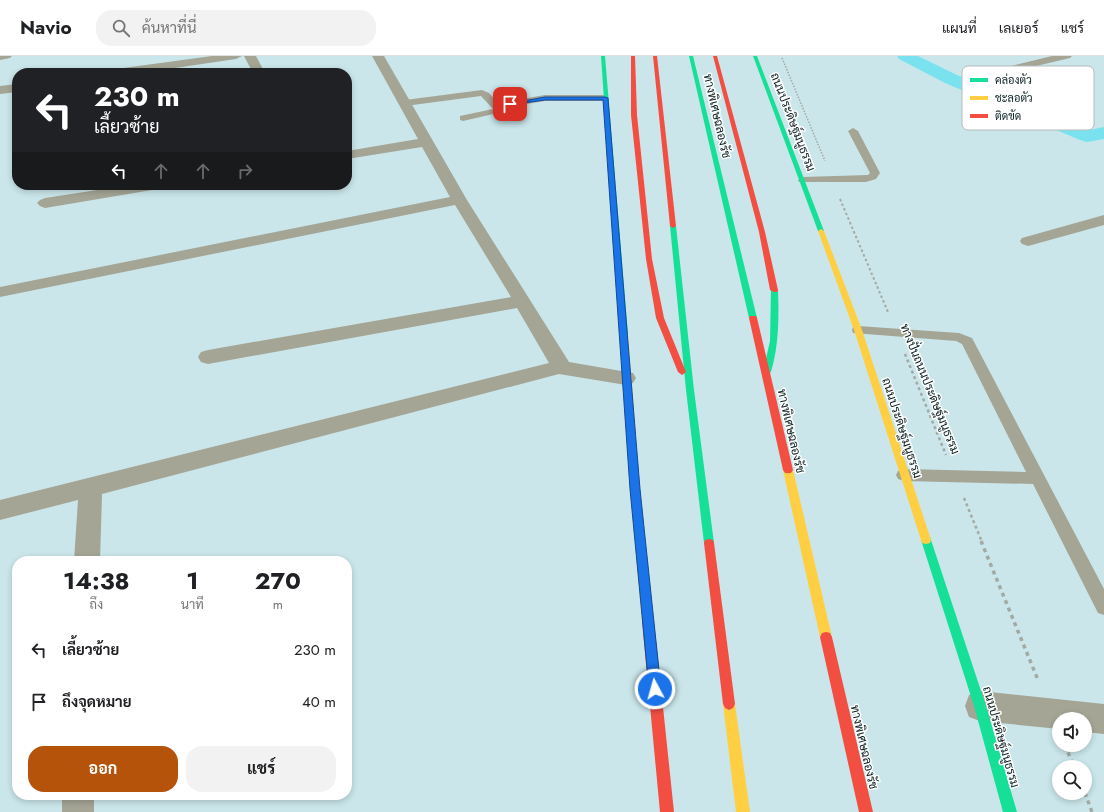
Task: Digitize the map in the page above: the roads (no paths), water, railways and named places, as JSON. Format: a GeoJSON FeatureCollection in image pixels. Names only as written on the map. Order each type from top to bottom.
{"type":"FeatureCollection","features":[{"type":"Feature","properties":{"kind":"main road"},"geometry":{"type":"LineString","coordinates":[[603,56],[626,378],[667,812]]}},
{"type":"Feature","properties":{"kind":"main road"},"geometry":{"type":"LineString","coordinates":[[633,56],[634,115],[643,208],[654,287],[660,318],[672,350],[690,390]]}},
{"type":"Feature","properties":{"kind":"main road"},"geometry":{"type":"LineString","coordinates":[[655,56],[690,390],[743,812]]}},
{"type":"Feature","properties":{"kind":"main road","name":"ทางพิเศษฉลองรัช"},"geometry":{"type":"LineString","coordinates":[[691,56],[866,812]]}},
{"type":"Feature","properties":{"kind":"main road"},"geometry":{"type":"LineString","coordinates":[[716,56],[762,232],[773,284],[776,316],[774,349],[766,375]]}},
{"type":"Feature","properties":{"kind":"main road","name":"ถนนประดิษฐ์มนูธรรม"},"geometry":{"type":"LineString","coordinates":[[755,56],[803,180],[858,330],[980,706],[1010,812]]}},
{"type":"Feature","properties":{"kind":"street"},"geometry":{"type":"LineString","coordinates":[[0,57],[6,56]]}},
{"type":"Feature","properties":{"kind":"street"},"geometry":{"type":"LineString","coordinates":[[124,68],[236,56]]}},
{"type":"Feature","properties":{"kind":"street"},"geometry":{"type":"LineString","coordinates":[[250,56],[256,68]]}},
{"type":"Feature","properties":{"kind":"street"},"geometry":{"type":"LineString","coordinates":[[378,56],[459,200],[555,354],[559,362],[558,367]]}},
{"type":"Feature","properties":{"kind":"street"},"geometry":{"type":"LineString","coordinates":[[1029,56],[1041,62]]}},
{"type":"Feature","properties":{"kind":"street"},"geometry":{"type":"LineString","coordinates":[[1024,66],[1066,56]]}},
{"type":"Feature","properties":{"kind":"street"},"geometry":{"type":"LineString","coordinates":[[0,90],[12,89]]}},
{"type":"Feature","properties":{"kind":"street"},"geometry":{"type":"LineString","coordinates":[[352,154],[427,142]]}},
{"type":"Feature","properties":{"kind":"street"},"geometry":{"type":"LineString","coordinates":[[45,203],[127,190]]}},
{"type":"Feature","properties":{"kind":"street"},"geometry":{"type":"LineString","coordinates":[[0,292],[459,200]]}},
{"type":"Feature","properties":{"kind":"street"},"geometry":{"type":"LineString","coordinates":[[1028,241],[1104,220]]}},
{"type":"Feature","properties":{"kind":"street"},"geometry":{"type":"LineString","coordinates":[[208,357],[522,301]]}},
{"type":"Feature","properties":{"kind":"street"},"geometry":{"type":"LineString","coordinates":[[0,510],[558,367],[626,378]]}},
{"type":"Feature","properties":{"kind":"street"},"geometry":{"type":"LineString","coordinates":[[87,556],[90,487]]}},
{"type":"Feature","properties":{"kind":"street"},"geometry":{"type":"LineString","coordinates":[[980,706],[1104,719]]}},
{"type":"Feature","properties":{"kind":"street"},"geometry":{"type":"LineString","coordinates":[[78,800],[78,812]]}},
{"type":"Feature","properties":{"kind":"lane"},"geometry":{"type":"LineString","coordinates":[[405,103],[482,93],[499,110],[463,118]]}},
{"type":"Feature","properties":{"kind":"lane"},"geometry":{"type":"LineString","coordinates":[[496,106],[545,98],[605,98]]}},
{"type":"Feature","properties":{"kind":"lane"},"geometry":{"type":"LineString","coordinates":[[803,180],[866,179],[872,177],[874,174],[853,131]]}},
{"type":"Feature","properties":{"kind":"lane"},"geometry":{"type":"LineString","coordinates":[[858,330],[959,336],[967,341],[1104,607]]}},
{"type":"Feature","properties":{"kind":"lane"},"geometry":{"type":"LineString","coordinates":[[904,475],[1038,478]]}},
{"type":"Feature","properties":{"kind":"waterway"},"geometry":{"type":"LineString","coordinates":[[905,56],[962,84]]}},
{"type":"Feature","properties":{"kind":"waterway"},"geometry":{"type":"LineString","coordinates":[[1073,130],[1087,136],[1104,133]]}}]}
